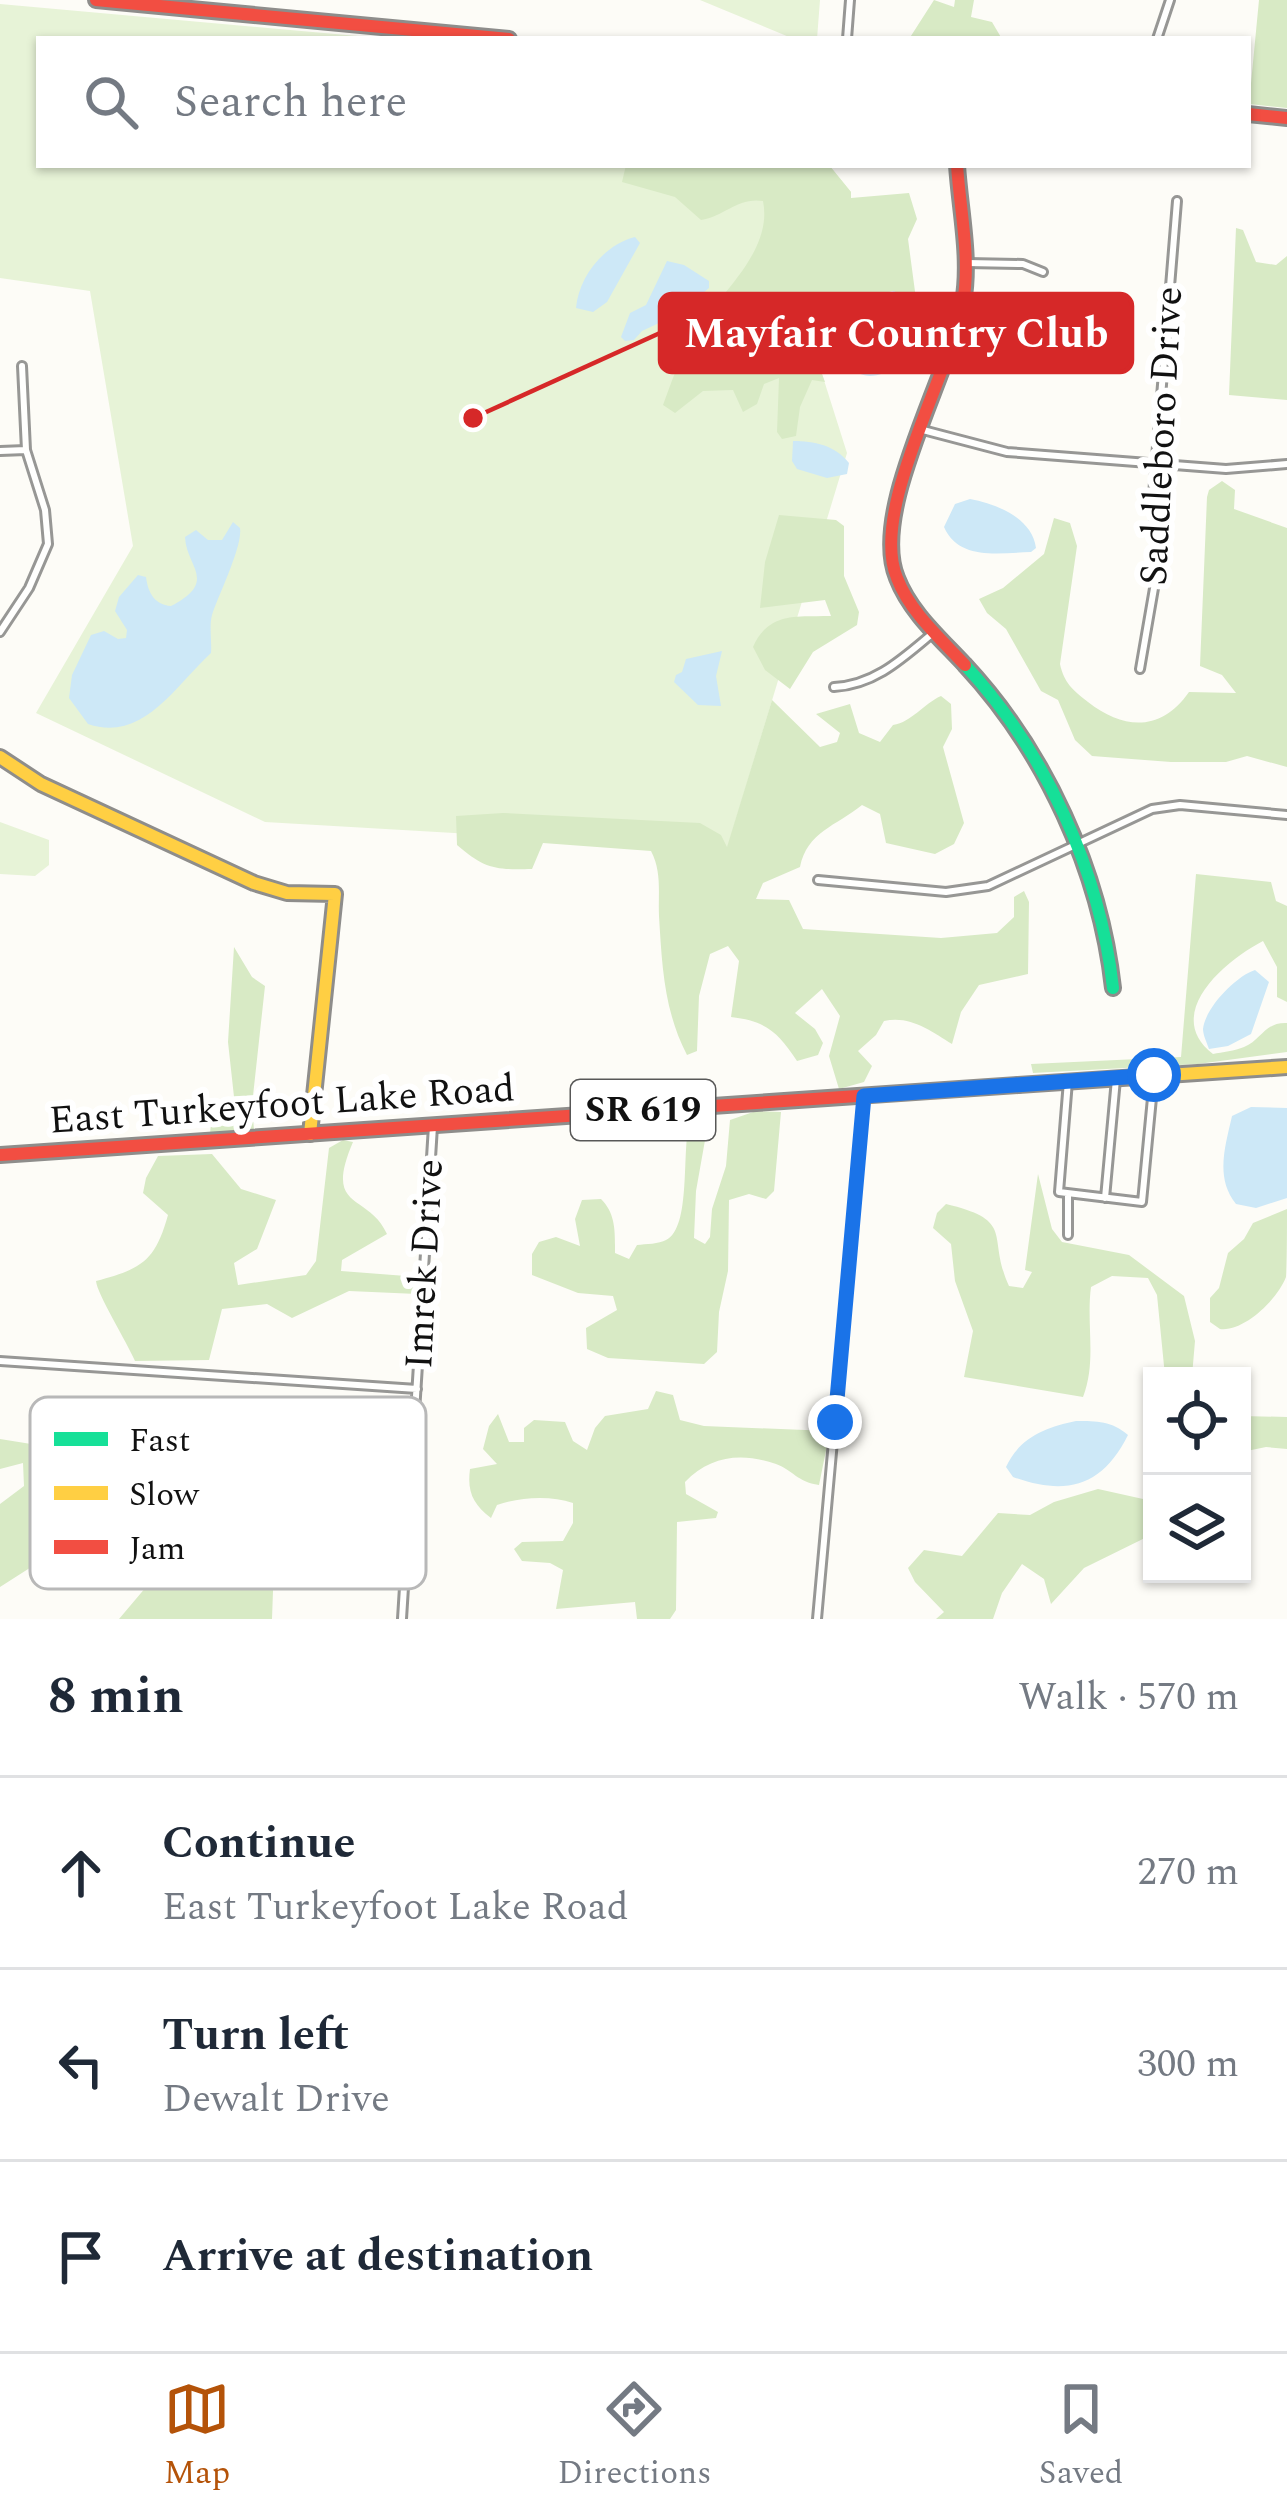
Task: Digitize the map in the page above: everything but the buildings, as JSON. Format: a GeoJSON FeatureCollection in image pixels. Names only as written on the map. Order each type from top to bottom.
{"type":"FeatureCollection","features":[{"type":"Feature","properties":{"kind":"street"},"geometry":{"type":"LineString","coordinates":[[96,0],[194,4],[482,36]]}},
{"type":"Feature","properties":{"kind":"street"},"geometry":{"type":"LineString","coordinates":[[847,36],[850,0]]}},
{"type":"Feature","properties":{"kind":"street"},"geometry":{"type":"LineString","coordinates":[[1158,36],[1170,0]]}},
{"type":"Feature","properties":{"kind":"street"},"geometry":{"type":"LineString","coordinates":[[1251,114],[1287,118]]}},
{"type":"Feature","properties":{"kind":"street"},"geometry":{"type":"LineString","coordinates":[[957,168],[967,263],[959,322],[896,506],[890,549],[901,588],[1006,717],[1074,846],[1103,922],[1113,988]]}},
{"type":"Feature","properties":{"kind":"street","name":"Saddleboro Drive"},"geometry":{"type":"LineString","coordinates":[[1140,669],[1157,572],[1156,464],[1178,201]]}},
{"type":"Feature","properties":{"kind":"street"},"geometry":{"type":"LineString","coordinates":[[967,263],[1023,264],[1043,272]]}},
{"type":"Feature","properties":{"kind":"street"},"geometry":{"type":"LineString","coordinates":[[0,632],[36,575],[48,544],[45,510],[26,450],[22,366]]}},
{"type":"Feature","properties":{"kind":"street"},"geometry":{"type":"LineString","coordinates":[[923,430],[989,449],[1226,469],[1287,464]]}},
{"type":"Feature","properties":{"kind":"street"},"geometry":{"type":"LineString","coordinates":[[0,451],[26,450]]}},
{"type":"Feature","properties":{"kind":"street"},"geometry":{"type":"LineString","coordinates":[[834,687],[856,686],[871,679],[935,630]]}},
{"type":"Feature","properties":{"kind":"street"},"geometry":{"type":"LineString","coordinates":[[0,757],[41,784],[254,884],[287,893],[335,894],[337,910],[310,1134]]}},
{"type":"Feature","properties":{"kind":"street"},"geometry":{"type":"LineString","coordinates":[[818,880],[960,892],[988,886],[1125,819],[1166,806],[1287,815]]}},
{"type":"Feature","properties":{"kind":"street","name":"East Turkeyfoot Lake Road"},"geometry":{"type":"LineString","coordinates":[[0,1155],[1287,1067]]}},
{"type":"Feature","properties":{"kind":"street"},"geometry":{"type":"LineString","coordinates":[[1068,1082],[1059,1192],[1142,1202],[1154,1075]]}},
{"type":"Feature","properties":{"kind":"street"},"geometry":{"type":"LineString","coordinates":[[1106,1198],[1116,1078]]}},
{"type":"Feature","properties":{"kind":"street"},"geometry":{"type":"LineString","coordinates":[[817,1619],[864,1096]]}},
{"type":"Feature","properties":{"kind":"street","name":"Imrek Drive"},"geometry":{"type":"LineString","coordinates":[[416,1397],[433,1125]]}},
{"type":"Feature","properties":{"kind":"street"},"geometry":{"type":"LineString","coordinates":[[1068,1195],[1068,1235]]}},
{"type":"Feature","properties":{"kind":"street"},"geometry":{"type":"LineString","coordinates":[[0,1361],[417,1389]]}},
{"type":"Feature","properties":{"kind":"street","name":"Imrek Drive"},"geometry":{"type":"LineString","coordinates":[[402,1619],[404,1589]]}},
{"type":"Feature","properties":{"kind":"green space"},"geometry":{"type":"Polygon","coordinates":[[[700,0],[820,0],[817,36],[787,36],[700,0]]]}},
{"type":"Feature","properties":{"kind":"green space"},"geometry":{"type":"Polygon","coordinates":[[[934,0],[954,7],[955,0],[974,0],[971,17],[992,22],[1000,36],[911,36],[934,0]]]}},
{"type":"Feature","properties":{"kind":"green space"},"geometry":{"type":"Polygon","coordinates":[[[1259,0],[1287,0],[1287,108],[1251,104],[1259,0]]]}},
{"type":"Feature","properties":{"kind":"green space"},"geometry":{"type":"Polygon","coordinates":[[[0,4],[357,36],[36,36],[36,168],[831,168],[851,192],[822,374],[847,453],[727,849],[265,822],[36,713],[133,546],[90,291],[0,278],[0,4]]]}},
{"type":"Feature","properties":{"kind":"green space"},"geometry":{"type":"Polygon","coordinates":[[[625,168],[831,168],[851,198],[909,193],[917,219],[908,239],[916,299],[910,304],[898,301],[893,291],[833,307],[822,374],[825,382],[812,380],[800,407],[796,436],[782,439],[777,432],[779,378],[764,384],[757,404],[743,412],[733,390],[703,391],[675,413],[663,405],[678,365],[699,326],[750,258],[764,221],[763,201],[746,202],[701,220],[675,197],[622,182],[625,168]]]}},
{"type":"Feature","properties":{"kind":"green space"},"geometry":{"type":"Polygon","coordinates":[[[1236,228],[1243,230],[1256,262],[1276,265],[1287,256],[1287,400],[1229,395],[1236,228]]]}},
{"type":"Feature","properties":{"kind":"green space"},"geometry":{"type":"Polygon","coordinates":[[[1222,481],[1235,490],[1234,509],[1287,528],[1287,767],[1247,756],[1226,762],[1171,762],[1092,756],[1075,740],[1058,700],[1041,691],[1006,629],[979,599],[1003,588],[1044,554],[1054,518],[1070,523],[1077,546],[1060,664],[1074,690],[1102,711],[1128,722],[1154,720],[1189,692],[1236,693],[1222,675],[1200,666],[1207,497],[1222,481]]]}},
{"type":"Feature","properties":{"kind":"green space"},"geometry":{"type":"Polygon","coordinates":[[[779,515],[836,520],[844,526],[844,576],[859,612],[857,625],[813,652],[790,689],[765,670],[753,647],[776,622],[831,616],[825,600],[760,608],[765,562],[779,515]]]}},
{"type":"Feature","properties":{"kind":"green space"},"geometry":{"type":"Polygon","coordinates":[[[941,696],[951,704],[952,729],[943,747],[964,823],[954,844],[935,854],[886,843],[880,814],[862,805],[816,838],[800,867],[763,883],[756,899],[789,900],[803,929],[941,938],[997,933],[1014,917],[1014,897],[1024,891],[1029,902],[1028,974],[979,985],[961,1012],[952,1044],[911,1022],[884,1021],[858,1051],[872,1066],[864,1082],[839,1089],[829,1056],[840,1016],[822,989],[795,1013],[815,1029],[823,1043],[818,1055],[797,1061],[770,1030],[731,1017],[739,961],[728,946],[710,954],[699,996],[697,1051],[687,1055],[673,1022],[666,987],[658,875],[651,851],[543,843],[532,869],[509,869],[483,863],[457,845],[456,816],[503,813],[700,823],[721,835],[727,847],[772,700],[820,747],[837,742],[840,733],[816,714],[850,704],[859,733],[880,742],[893,725],[941,696]]]}},
{"type":"Feature","properties":{"kind":"green space"},"geometry":{"type":"Polygon","coordinates":[[[0,822],[49,840],[49,865],[35,876],[0,874],[0,822]]]}},
{"type":"Feature","properties":{"kind":"green space"},"geometry":{"type":"Polygon","coordinates":[[[1196,874],[1271,882],[1276,901],[1287,906],[1287,1002],[1277,997],[1277,967],[1263,941],[1232,962],[1204,990],[1194,1023],[1199,1039],[1213,1054],[1250,1044],[1273,1025],[1287,1023],[1287,1052],[1198,1064],[1033,1073],[1031,1064],[1181,1057],[1196,874]]]}},
{"type":"Feature","properties":{"kind":"green space"},"geometry":{"type":"Polygon","coordinates":[[[234,947],[252,977],[265,986],[252,1105],[254,1130],[210,1133],[212,1115],[235,1106],[228,1042],[234,947]]]}},
{"type":"Feature","properties":{"kind":"green space"},"geometry":{"type":"Polygon","coordinates":[[[756,1111],[781,1112],[774,1191],[766,1199],[749,1194],[729,1200],[728,1271],[717,1352],[704,1364],[608,1358],[587,1349],[586,1328],[617,1310],[613,1296],[578,1293],[532,1275],[532,1254],[539,1242],[556,1237],[580,1246],[575,1219],[582,1200],[601,1199],[612,1217],[615,1253],[629,1259],[637,1245],[666,1240],[674,1233],[683,1204],[690,1120],[704,1120],[707,1129],[694,1238],[705,1244],[726,1166],[730,1120],[756,1111]]]}},
{"type":"Feature","properties":{"kind":"green space"},"geometry":{"type":"Polygon","coordinates":[[[343,1140],[353,1142],[345,1164],[346,1191],[387,1234],[342,1260],[341,1271],[419,1277],[417,1294],[349,1291],[292,1318],[267,1304],[222,1309],[209,1360],[135,1361],[96,1281],[135,1267],[158,1243],[168,1215],[143,1193],[158,1156],[212,1154],[241,1189],[276,1200],[257,1249],[234,1263],[238,1285],[306,1275],[316,1261],[329,1148],[343,1140]]]}},
{"type":"Feature","properties":{"kind":"green space"},"geometry":{"type":"Polygon","coordinates":[[[1038,1174],[1052,1229],[1062,1242],[1129,1255],[1184,1296],[1195,1341],[1193,1367],[1164,1367],[1157,1295],[1148,1278],[1112,1276],[1091,1287],[1089,1370],[1083,1397],[964,1377],[973,1331],[955,1281],[951,1244],[933,1228],[937,1213],[946,1204],[991,1224],[1009,1286],[1023,1288],[1032,1272],[1025,1270],[1038,1174]]]}},
{"type":"Feature","properties":{"kind":"green space"},"geometry":{"type":"Polygon","coordinates":[[[1287,1209],[1282,1286],[1249,1320],[1220,1329],[1210,1322],[1210,1298],[1219,1288],[1228,1253],[1253,1223],[1287,1209]]]}},
{"type":"Feature","properties":{"kind":"green space"},"geometry":{"type":"Polygon","coordinates":[[[656,1391],[673,1395],[680,1420],[704,1426],[830,1431],[819,1485],[776,1464],[751,1458],[727,1459],[705,1467],[685,1482],[686,1494],[718,1512],[716,1518],[677,1522],[676,1610],[670,1619],[637,1619],[635,1602],[556,1609],[563,1570],[550,1563],[522,1561],[514,1549],[522,1542],[563,1541],[573,1523],[573,1503],[525,1499],[497,1505],[491,1518],[485,1513],[473,1497],[469,1477],[470,1469],[497,1464],[483,1449],[489,1426],[498,1414],[509,1442],[524,1442],[524,1428],[534,1420],[565,1422],[573,1441],[587,1450],[605,1416],[648,1409],[656,1391]]]}},
{"type":"Feature","properties":{"kind":"green space"},"geometry":{"type":"Polygon","coordinates":[[[1251,1416],[1287,1417],[1287,1449],[1251,1450],[1251,1416]]]}},
{"type":"Feature","properties":{"kind":"green space"},"geometry":{"type":"Polygon","coordinates":[[[0,1439],[30,1444],[30,1568],[0,1587],[0,1504],[24,1486],[23,1463],[0,1469],[0,1439]]]}},
{"type":"Feature","properties":{"kind":"green space"},"geometry":{"type":"Polygon","coordinates":[[[1098,1489],[1143,1499],[1143,1539],[1084,1568],[1051,1604],[1044,1579],[1022,1564],[1002,1593],[993,1619],[936,1619],[944,1612],[908,1568],[924,1550],[962,1556],[998,1513],[1030,1515],[1098,1489]]]}},
{"type":"Feature","properties":{"kind":"green space"},"geometry":{"type":"Polygon","coordinates":[[[144,1589],[273,1589],[272,1619],[119,1619],[144,1589]]]}},
{"type":"Feature","properties":{"kind":"water"},"geometry":{"type":"Polygon","coordinates":[[[635,237],[640,243],[607,302],[593,312],[576,308],[582,285],[595,264],[613,247],[635,237]]]}},
{"type":"Feature","properties":{"kind":"water"},"geometry":{"type":"Polygon","coordinates":[[[667,261],[684,265],[709,281],[709,288],[676,315],[625,341],[621,337],[630,313],[646,305],[667,261]]]}},
{"type":"Feature","properties":{"kind":"water"},"geometry":{"type":"Polygon","coordinates":[[[894,291],[899,294],[892,315],[873,313],[886,341],[884,373],[861,374],[850,366],[850,334],[863,317],[839,313],[835,307],[894,291]]]}},
{"type":"Feature","properties":{"kind":"water"},"geometry":{"type":"Polygon","coordinates":[[[793,441],[831,448],[849,463],[847,474],[827,478],[797,469],[792,461],[793,441]]]}},
{"type":"Feature","properties":{"kind":"water"},"geometry":{"type":"Polygon","coordinates":[[[970,499],[1002,509],[1020,521],[1036,548],[993,553],[959,545],[944,527],[955,504],[970,499]]]}},
{"type":"Feature","properties":{"kind":"water"},"geometry":{"type":"Polygon","coordinates":[[[233,522],[240,536],[212,615],[211,653],[142,718],[108,728],[88,724],[69,698],[72,675],[91,635],[104,631],[126,638],[127,630],[115,611],[119,597],[138,575],[146,577],[151,593],[161,603],[171,606],[185,597],[197,581],[185,537],[196,530],[208,540],[222,540],[233,522]]]}},
{"type":"Feature","properties":{"kind":"water"},"geometry":{"type":"Polygon","coordinates":[[[722,651],[716,676],[721,706],[698,705],[674,682],[676,675],[686,659],[722,651]]]}},
{"type":"Feature","properties":{"kind":"water"},"geometry":{"type":"Polygon","coordinates":[[[1255,970],[1269,982],[1251,1034],[1209,1049],[1203,1029],[1209,1012],[1231,986],[1255,970]]]}},
{"type":"Feature","properties":{"kind":"water"},"geometry":{"type":"Polygon","coordinates":[[[1251,1107],[1287,1108],[1287,1198],[1256,1208],[1236,1204],[1224,1173],[1232,1116],[1251,1107]]]}},
{"type":"Feature","properties":{"kind":"water"},"geometry":{"type":"Polygon","coordinates":[[[1076,1421],[1104,1423],[1128,1435],[1107,1466],[1081,1483],[1066,1486],[1013,1477],[1006,1467],[1026,1441],[1076,1421]]]}},
{"type":"Feature","properties":{"kind":"traffic: fast"},"geometry":{"type":"LineString","coordinates":[[965,665],[1020,735],[1064,815],[1096,900],[1113,988]]}},
{"type":"Feature","properties":{"kind":"traffic: slow"},"geometry":{"type":"LineString","coordinates":[[0,757],[41,784],[254,883],[287,893],[335,894],[310,1134]]}},
{"type":"Feature","properties":{"kind":"traffic: slow"},"geometry":{"type":"LineString","coordinates":[[1018,1085],[1287,1067]]}},
{"type":"Feature","properties":{"kind":"traffic: jam"},"geometry":{"type":"LineString","coordinates":[[96,0],[477,36]]}},
{"type":"Feature","properties":{"kind":"traffic: jam"},"geometry":{"type":"LineString","coordinates":[[1251,114],[1287,118]]}},
{"type":"Feature","properties":{"kind":"traffic: jam"},"geometry":{"type":"LineString","coordinates":[[957,168],[965,252],[963,303],[902,481],[891,550],[897,578],[910,602],[965,665]]}},
{"type":"Feature","properties":{"kind":"traffic: jam"},"geometry":{"type":"LineString","coordinates":[[0,1155],[1018,1085]]}},
{"type":"Feature","properties":{"kind":"place","name":"Mayfair Country Club"},"geometry":{"type":"Point","coordinates":[473,418]}},
{"type":"Feature","properties":{"kind":"route"},"geometry":{"type":"LineString","coordinates":[[835,1422],[864,1096],[1154,1075]]}}]}
